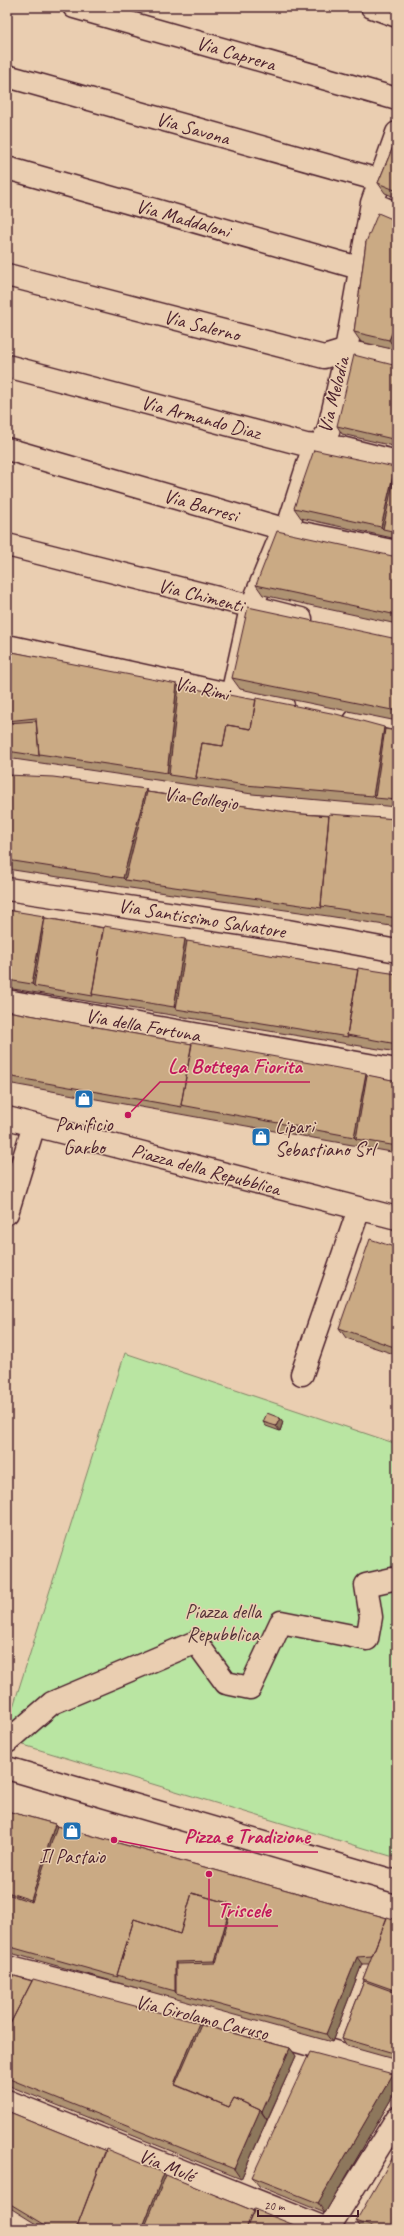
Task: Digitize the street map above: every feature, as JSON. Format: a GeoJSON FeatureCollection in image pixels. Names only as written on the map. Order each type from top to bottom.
{"type":"FeatureCollection","features":[{"type":"Feature","properties":{"kind":"street","name":"Via Caprera"},"geometry":{"type":"LineString","coordinates":[[74,7],[397,99]]}},
{"type":"Feature","properties":{"kind":"street"},"geometry":{"type":"LineString","coordinates":[[372,7],[397,16]]}},
{"type":"Feature","properties":{"kind":"street","name":"Via Savona"},"geometry":{"type":"LineString","coordinates":[[7,76],[379,180]]}},
{"type":"Feature","properties":{"kind":"street","name":"Via Melodia"},"geometry":{"type":"LineString","coordinates":[[232,694],[251,608],[279,540],[287,530],[310,458],[328,432],[342,367],[372,203],[397,133]]}},
{"type":"Feature","properties":{"kind":"street","name":"Via Maddaloni"},"geometry":{"type":"LineString","coordinates":[[7,168],[359,268]]}},
{"type":"Feature","properties":{"kind":"street"},"geometry":{"type":"LineString","coordinates":[[372,203],[397,214]]}},
{"type":"Feature","properties":{"kind":"street","name":"Via Salerno"},"geometry":{"type":"LineString","coordinates":[[7,275],[324,357],[344,351],[397,361]]}},
{"type":"Feature","properties":{"kind":"street","name":"Via Armando Diaz"},"geometry":{"type":"LineString","coordinates":[[7,366],[306,445],[320,445],[397,462]]}},
{"type":"Feature","properties":{"kind":"street","name":"Via Barresi"},"geometry":{"type":"LineString","coordinates":[[7,449],[287,530],[397,552]]}},
{"type":"Feature","properties":{"kind":"street","name":"Via Chimenti"},"geometry":{"type":"LineString","coordinates":[[7,545],[251,608],[318,623]]}},
{"type":"Feature","properties":{"kind":"street","name":"Via Rimi"},"geometry":{"type":"LineString","coordinates":[[7,646],[300,709]]}},
{"type":"Feature","properties":{"kind":"street"},"geometry":{"type":"LineString","coordinates":[[337,718],[397,731]]}},
{"type":"Feature","properties":{"kind":"street","name":"Via Collegio"},"geometry":{"type":"LineString","coordinates":[[7,768],[258,806],[397,817]]}},
{"type":"Feature","properties":{"kind":"street","name":"Via Santissimo Salvatore"},"geometry":{"type":"LineString","coordinates":[[7,889],[288,931],[397,951]]}},
{"type":"Feature","properties":{"kind":"street","name":"Via della Fortuna"},"geometry":{"type":"LineString","coordinates":[[7,1001],[397,1070]]}},
{"type":"Feature","properties":{"kind":"street","name":"Piazza della Repubblica"},"geometry":{"type":"LineString","coordinates":[[7,1118],[397,1218]]}},
{"type":"Feature","properties":{"kind":"street"},"geometry":{"type":"LineString","coordinates":[[7,1213],[34,1125]]}},
{"type":"Feature","properties":{"kind":"street"},"geometry":{"type":"LineString","coordinates":[[302,1374],[359,1209]]}},
{"type":"Feature","properties":{"kind":"street"},"geometry":{"type":"LineString","coordinates":[[7,1742],[52,1703],[196,1642],[226,1683],[250,1688],[281,1622],[367,1639],[371,1617],[366,1585],[397,1578]]}},
{"type":"Feature","properties":{"kind":"street"},"geometry":{"type":"LineString","coordinates":[[7,1768],[397,1882]]}},
{"type":"Feature","properties":{"kind":"street","name":"Via Girolamo Caruso"},"geometry":{"type":"LineString","coordinates":[[7,1967],[276,2035],[397,2070]]}},
{"type":"Feature","properties":{"kind":"street","name":"Via Mulé"},"geometry":{"type":"LineString","coordinates":[[7,2101],[328,2229]]}},
{"type":"Feature","properties":{"kind":"street"},"geometry":{"type":"LineString","coordinates":[[328,2229],[397,2118]]}},
{"type":"Feature","properties":{"kind":"green space","name":"Piazza della Repubblica"},"geometry":{"type":"Polygon","coordinates":[[[125,1353],[397,1444],[397,1858],[7,1740],[7,1726],[125,1353]]]}},
{"type":"Feature","properties":{"kind":"building"},"geometry":{"type":"Polygon","coordinates":[[[397,137],[397,191],[378,183],[397,137]]]}},
{"type":"Feature","properties":{"kind":"building"},"geometry":{"type":"Polygon","coordinates":[[[378,213],[397,221],[397,321],[389,340],[354,332],[366,242],[378,213]]]}},
{"type":"Feature","properties":{"kind":"building"},"geometry":{"type":"Polygon","coordinates":[[[354,355],[397,366],[397,440],[337,426],[354,355]]]}},
{"type":"Feature","properties":{"kind":"building"},"geometry":{"type":"Polygon","coordinates":[[[314,450],[395,467],[381,527],[294,508],[314,450]]]}},
{"type":"Feature","properties":{"kind":"building"},"geometry":{"type":"Polygon","coordinates":[[[397,469],[397,532],[383,529],[397,469]]]}},
{"type":"Feature","properties":{"kind":"building"},"geometry":{"type":"Polygon","coordinates":[[[277,531],[397,557],[397,615],[256,585],[277,531]]]}},
{"type":"Feature","properties":{"kind":"building"},"geometry":{"type":"Polygon","coordinates":[[[248,607],[397,639],[397,711],[232,678],[248,607]]]}},
{"type":"Feature","properties":{"kind":"building"},"geometry":{"type":"Polygon","coordinates":[[[7,651],[177,684],[167,773],[39,754],[36,718],[7,721],[7,651]]]}},
{"type":"Feature","properties":{"kind":"building"},"geometry":{"type":"Polygon","coordinates":[[[179,686],[256,700],[251,729],[227,725],[223,746],[202,743],[196,777],[197,779],[169,775],[179,686]]]}},
{"type":"Feature","properties":{"kind":"building"},"geometry":{"type":"Polygon","coordinates":[[[256,698],[336,714],[384,727],[373,796],[245,785],[196,777],[202,743],[223,746],[227,725],[251,729],[256,698]]]}},
{"type":"Feature","properties":{"kind":"building"},"geometry":{"type":"Polygon","coordinates":[[[36,721],[40,756],[7,751],[7,723],[36,721]]]}},
{"type":"Feature","properties":{"kind":"building"},"geometry":{"type":"Polygon","coordinates":[[[385,729],[397,731],[397,800],[375,798],[385,729]]]}},
{"type":"Feature","properties":{"kind":"building"},"geometry":{"type":"Polygon","coordinates":[[[7,775],[53,777],[146,789],[123,878],[7,860],[7,775]]]}},
{"type":"Feature","properties":{"kind":"building"},"geometry":{"type":"Polygon","coordinates":[[[147,792],[301,814],[329,816],[322,908],[125,880],[147,792]]]}},
{"type":"Feature","properties":{"kind":"building"},"geometry":{"type":"Polygon","coordinates":[[[329,814],[397,819],[397,918],[321,906],[329,814]]]}},
{"type":"Feature","properties":{"kind":"building"},"geometry":{"type":"Polygon","coordinates":[[[7,910],[44,916],[32,984],[7,980],[7,910]]]}},
{"type":"Feature","properties":{"kind":"building"},"geometry":{"type":"Polygon","coordinates":[[[45,918],[103,928],[92,994],[93,996],[34,986],[45,918]]]}},
{"type":"Feature","properties":{"kind":"building"},"geometry":{"type":"Polygon","coordinates":[[[104,926],[185,939],[174,1007],[92,994],[104,926]]]}},
{"type":"Feature","properties":{"kind":"building"},"geometry":{"type":"Polygon","coordinates":[[[187,941],[358,970],[347,1035],[348,1037],[176,1009],[187,941]]]}},
{"type":"Feature","properties":{"kind":"building"},"geometry":{"type":"Polygon","coordinates":[[[358,968],[397,974],[397,1044],[347,1035],[358,968]]]}},
{"type":"Feature","properties":{"kind":"building"},"geometry":{"type":"Polygon","coordinates":[[[7,1011],[192,1044],[181,1105],[182,1107],[7,1076],[7,1011]]]}},
{"type":"Feature","properties":{"kind":"building"},"geometry":{"type":"Polygon","coordinates":[[[192,1042],[366,1073],[354,1137],[181,1105],[192,1042]]]}},
{"type":"Feature","properties":{"kind":"building"},"geometry":{"type":"Polygon","coordinates":[[[367,1075],[397,1081],[397,1146],[356,1139],[367,1075]]]}},
{"type":"Feature","properties":{"kind":"building"},"geometry":{"type":"Polygon","coordinates":[[[370,1239],[397,1248],[397,1348],[339,1328],[370,1239]]]}},
{"type":"Feature","properties":{"kind":"building"},"geometry":{"type":"Polygon","coordinates":[[[267,1413],[280,1418],[276,1426],[263,1422],[267,1413]]]}},
{"type":"Feature","properties":{"kind":"building"},"geometry":{"type":"Polygon","coordinates":[[[7,1811],[55,1824],[31,1900],[7,1892],[7,1811]]]}},
{"type":"Feature","properties":{"kind":"building"},"geometry":{"type":"Polygon","coordinates":[[[57,1826],[387,1918],[372,1956],[357,1957],[326,2034],[176,1993],[176,1964],[216,1963],[232,1906],[231,1904],[192,1893],[180,1934],[134,1919],[117,1975],[118,1977],[7,1946],[7,1894],[32,1902],[57,1826]]]}},
{"type":"Feature","properties":{"kind":"building"},"geometry":{"type":"Polygon","coordinates":[[[192,1893],[231,1904],[215,1961],[175,1962],[175,1991],[117,1975],[134,1919],[180,1934],[192,1893]]]}},
{"type":"Feature","properties":{"kind":"building"},"geometry":{"type":"Polygon","coordinates":[[[387,1917],[397,1920],[397,1991],[363,1979],[387,1917]]]}},
{"type":"Feature","properties":{"kind":"building"},"geometry":{"type":"Polygon","coordinates":[[[7,1974],[32,1981],[7,2030],[7,1974]]]}},
{"type":"Feature","properties":{"kind":"building"},"geometry":{"type":"Polygon","coordinates":[[[33,1979],[199,2023],[174,2084],[229,2107],[234,2098],[260,2110],[234,2169],[7,2078],[7,2030],[33,1979]]]}},
{"type":"Feature","properties":{"kind":"building"},"geometry":{"type":"Polygon","coordinates":[[[364,1981],[397,1993],[397,2054],[342,2038],[364,1981]]]}},
{"type":"Feature","properties":{"kind":"building"},"geometry":{"type":"Polygon","coordinates":[[[201,2025],[290,2048],[262,2112],[234,2098],[229,2107],[175,2085],[201,2025]]]}},
{"type":"Feature","properties":{"kind":"building"},"geometry":{"type":"Polygon","coordinates":[[[310,2052],[393,2074],[318,2203],[252,2177],[310,2052]]]}},
{"type":"Feature","properties":{"kind":"building"},"geometry":{"type":"Polygon","coordinates":[[[7,2111],[106,2151],[76,2229],[52,2229],[7,2202],[7,2111]]]}},
{"type":"Feature","properties":{"kind":"building"},"geometry":{"type":"Polygon","coordinates":[[[106,2149],[164,2173],[142,2229],[76,2229],[106,2149]]]}},
{"type":"Feature","properties":{"kind":"building"},"geometry":{"type":"Polygon","coordinates":[[[397,2150],[397,2229],[379,2229],[356,2221],[397,2150]]]}},
{"type":"Feature","properties":{"kind":"building"},"geometry":{"type":"Polygon","coordinates":[[[166,2175],[254,2211],[246,2229],[144,2229],[166,2175]]]}},
{"type":"Feature","properties":{"kind":"building"},"geometry":{"type":"Polygon","coordinates":[[[254,2209],[299,2227],[298,2229],[246,2229],[254,2209]]]}},
{"type":"Feature","properties":{"kind":"place","name":"Panificio Garbo"},"geometry":{"type":"Point","coordinates":[84,1099]}},
{"type":"Feature","properties":{"kind":"place","name":"La Bottega Fiorita"},"geometry":{"type":"Point","coordinates":[128,1115]}},
{"type":"Feature","properties":{"kind":"place","name":"Lipari Sebastiano Srl"},"geometry":{"type":"Point","coordinates":[261,1137]}},
{"type":"Feature","properties":{"kind":"place","name":"Il Pastaio"},"geometry":{"type":"Point","coordinates":[72,1831]}},
{"type":"Feature","properties":{"kind":"place","name":"Pizza e Tradizione"},"geometry":{"type":"Point","coordinates":[114,1840]}},
{"type":"Feature","properties":{"kind":"place","name":"Triscele"},"geometry":{"type":"Point","coordinates":[209,1874]}}]}
